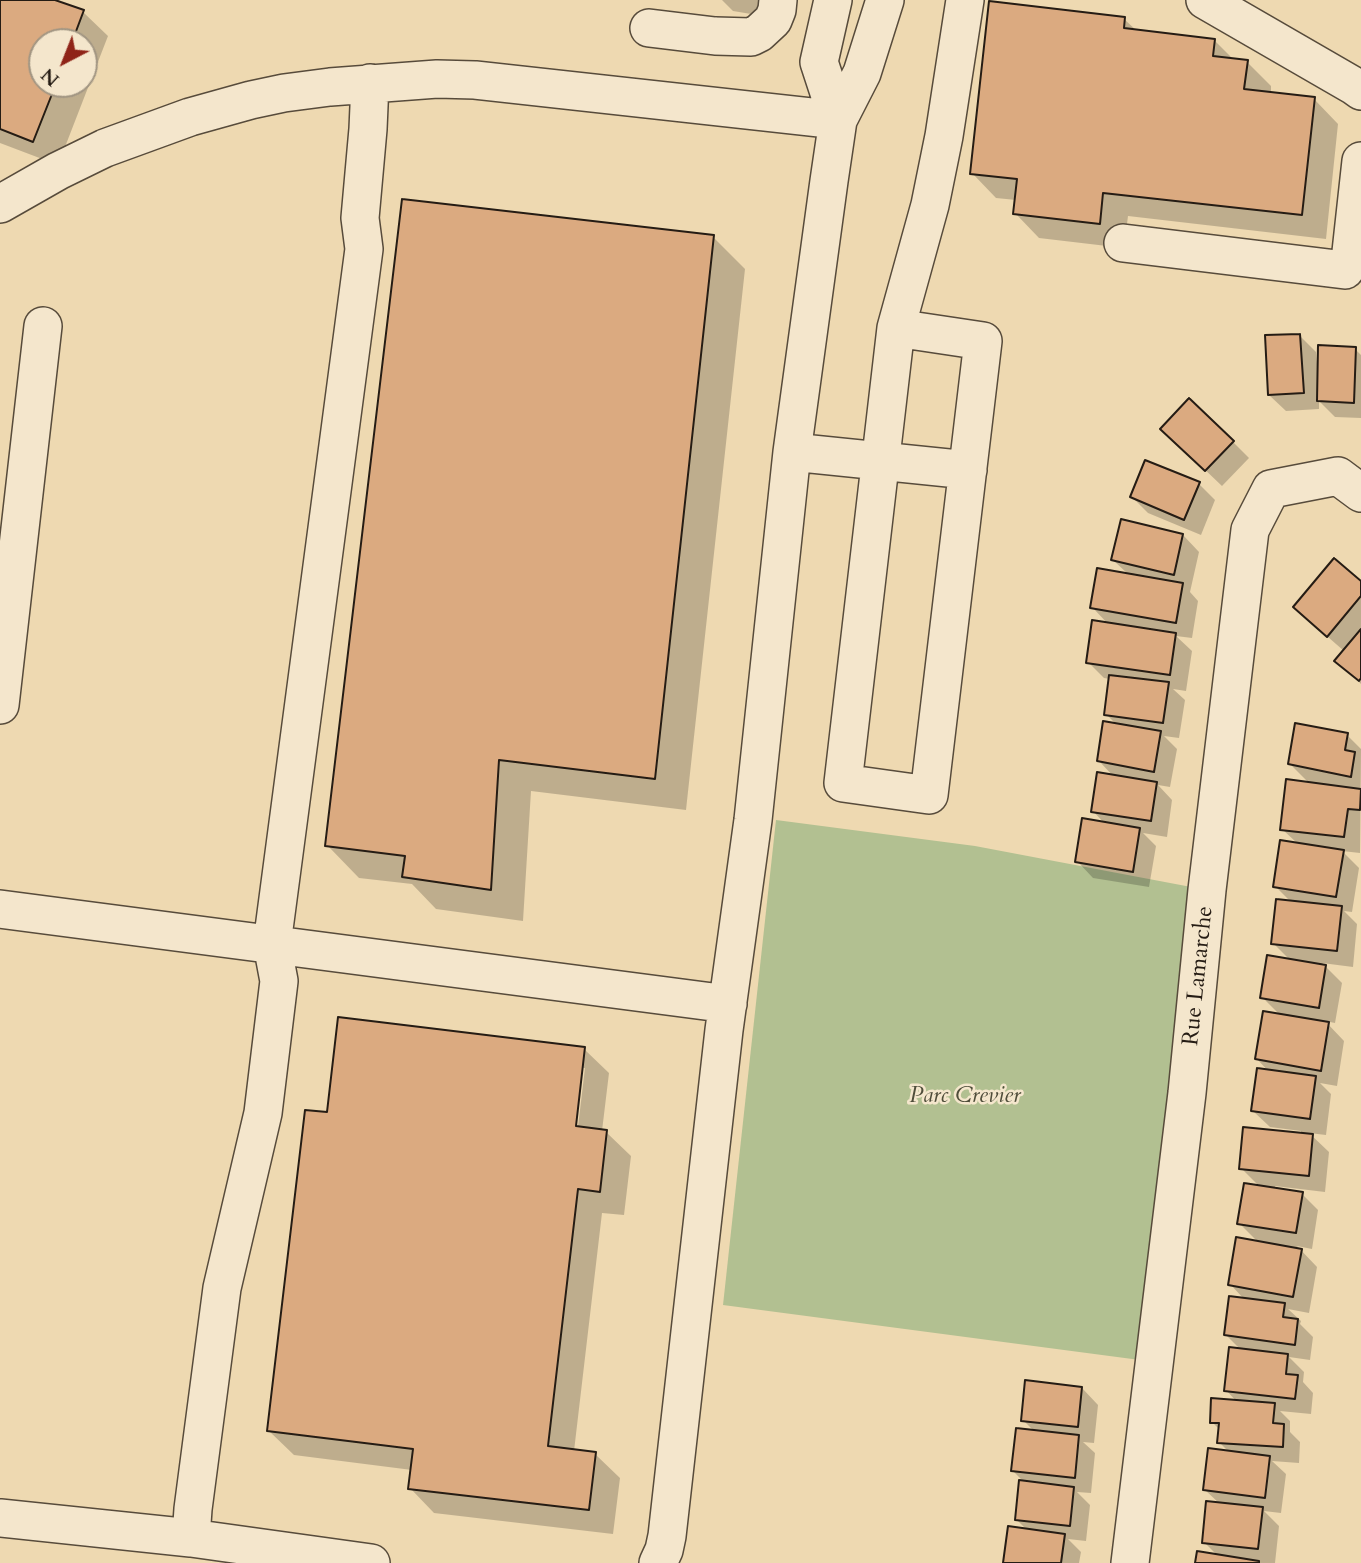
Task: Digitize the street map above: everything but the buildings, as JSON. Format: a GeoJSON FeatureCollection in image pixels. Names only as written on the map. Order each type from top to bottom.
{"type":"FeatureCollection","features":[{"type":"Feature","properties":{"kind":"street"},"geometry":{"type":"LineString","coordinates":[[649,28],[715,36],[751,37],[773,20],[778,0]]}},
{"type":"Feature","properties":{"kind":"street"},"geometry":{"type":"LineString","coordinates":[[833,0],[818,62],[838,120]]}},
{"type":"Feature","properties":{"kind":"street"},"geometry":{"type":"LineString","coordinates":[[658,1563],[664,1550],[668,1523],[752,821],[792,452],[838,120],[862,74],[885,0]]}},
{"type":"Feature","properties":{"kind":"street"},"geometry":{"type":"LineString","coordinates":[[896,328],[983,341],[929,795],[843,783],[896,328],[930,205],[944,136],[965,0]]}},
{"type":"Feature","properties":{"kind":"street"},"geometry":{"type":"LineString","coordinates":[[1205,0],[1359,84]]}},
{"type":"Feature","properties":{"kind":"street"},"geometry":{"type":"LineString","coordinates":[[0,204],[105,148],[190,117],[284,93],[370,83],[475,80],[838,120]]}},
{"type":"Feature","properties":{"kind":"street"},"geometry":{"type":"LineString","coordinates":[[191,1538],[222,1288],[263,1113],[279,981],[272,944],[364,249],[360,218],[370,83]]}},
{"type":"Feature","properties":{"kind":"street"},"geometry":{"type":"LineString","coordinates":[[1123,243],[1345,270],[1350,261],[1361,162]]}},
{"type":"Feature","properties":{"kind":"street"},"geometry":{"type":"LineString","coordinates":[[0,705],[7,586],[43,326]]}},
{"type":"Feature","properties":{"kind":"street"},"geometry":{"type":"LineString","coordinates":[[792,452],[968,470]]}},
{"type":"Feature","properties":{"kind":"street","name":"Rue Lamarche"},"geometry":{"type":"LineString","coordinates":[[1130,1563],[1187,1093],[1250,530],[1272,489],[1338,476],[1361,493]]}},
{"type":"Feature","properties":{"kind":"street"},"geometry":{"type":"LineString","coordinates":[[0,909],[728,1004]]}},
{"type":"Feature","properties":{"kind":"street"},"geometry":{"type":"LineString","coordinates":[[0,1518],[191,1538],[304,1559],[371,1563]]}},
{"type":"Feature","properties":{"kind":"green space","name":"Parc Crevier"},"geometry":{"type":"Polygon","coordinates":[[[776,820],[975,846],[1207,890],[1155,1362],[723,1305],[776,820]]]}}]}
